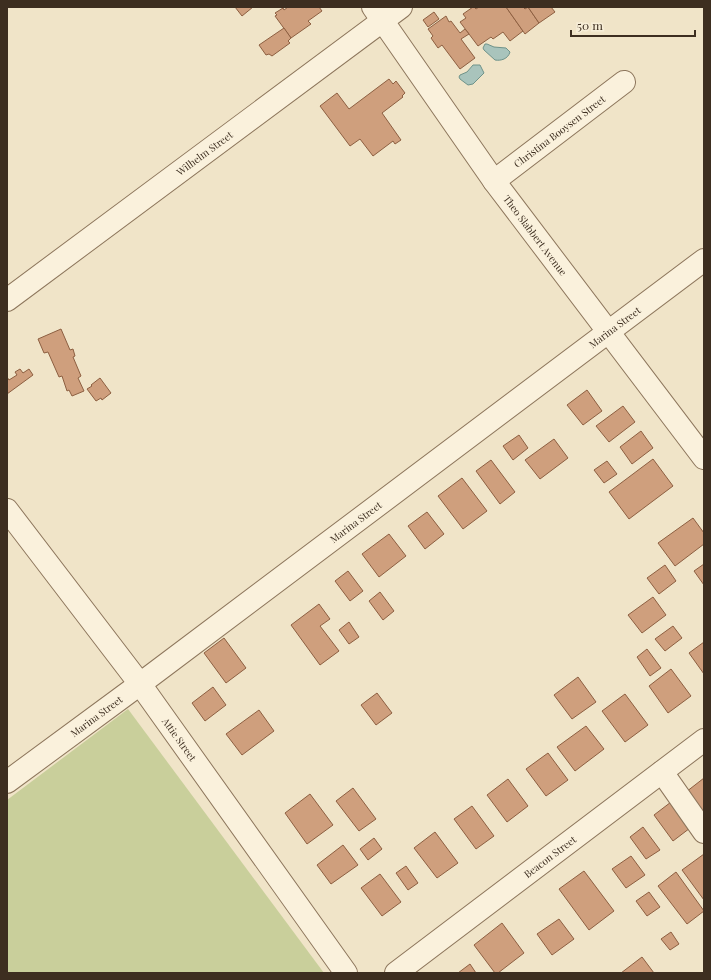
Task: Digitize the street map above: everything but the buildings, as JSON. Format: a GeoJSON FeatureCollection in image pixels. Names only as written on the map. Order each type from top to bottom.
{"type":"FeatureCollection","features":[{"type":"Feature","properties":{"kind":"street","name":"Wilhelm Street"},"geometry":{"type":"LineString","coordinates":[[7,300],[378,14],[401,7]]}},
{"type":"Feature","properties":{"kind":"street","name":"Theo Slabbert Avenue"},"geometry":{"type":"LineString","coordinates":[[378,14],[494,181],[704,458]]}},
{"type":"Feature","properties":{"kind":"street","name":"Christina Booysen Street"},"geometry":{"type":"LineString","coordinates":[[494,181],[624,82]]}},
{"type":"Feature","properties":{"kind":"street","name":"Marina Street"},"geometry":{"type":"LineString","coordinates":[[7,782],[140,684],[704,260]]}},
{"type":"Feature","properties":{"kind":"street","name":"Attie Street"},"geometry":{"type":"LineString","coordinates":[[7,510],[140,684],[346,973]]}},
{"type":"Feature","properties":{"kind":"street","name":"Beacon Street"},"geometry":{"type":"LineString","coordinates":[[396,973],[704,740]]}},
{"type":"Feature","properties":{"kind":"street"},"geometry":{"type":"LineString","coordinates":[[662,772],[704,832]]}},
{"type":"Feature","properties":{"kind":"green space"},"geometry":{"type":"Polygon","coordinates":[[[128,709],[324,973],[7,973],[7,800],[128,709]]]}},
{"type":"Feature","properties":{"kind":"water"},"geometry":{"type":"Polygon","coordinates":[[[485,44],[494,47],[506,48],[510,52],[504,59],[495,60],[484,50],[483,48],[485,44]]]}},
{"type":"Feature","properties":{"kind":"water"},"geometry":{"type":"Polygon","coordinates":[[[473,65],[480,65],[484,73],[473,84],[468,85],[459,77],[467,72],[473,65]]]}}]}
